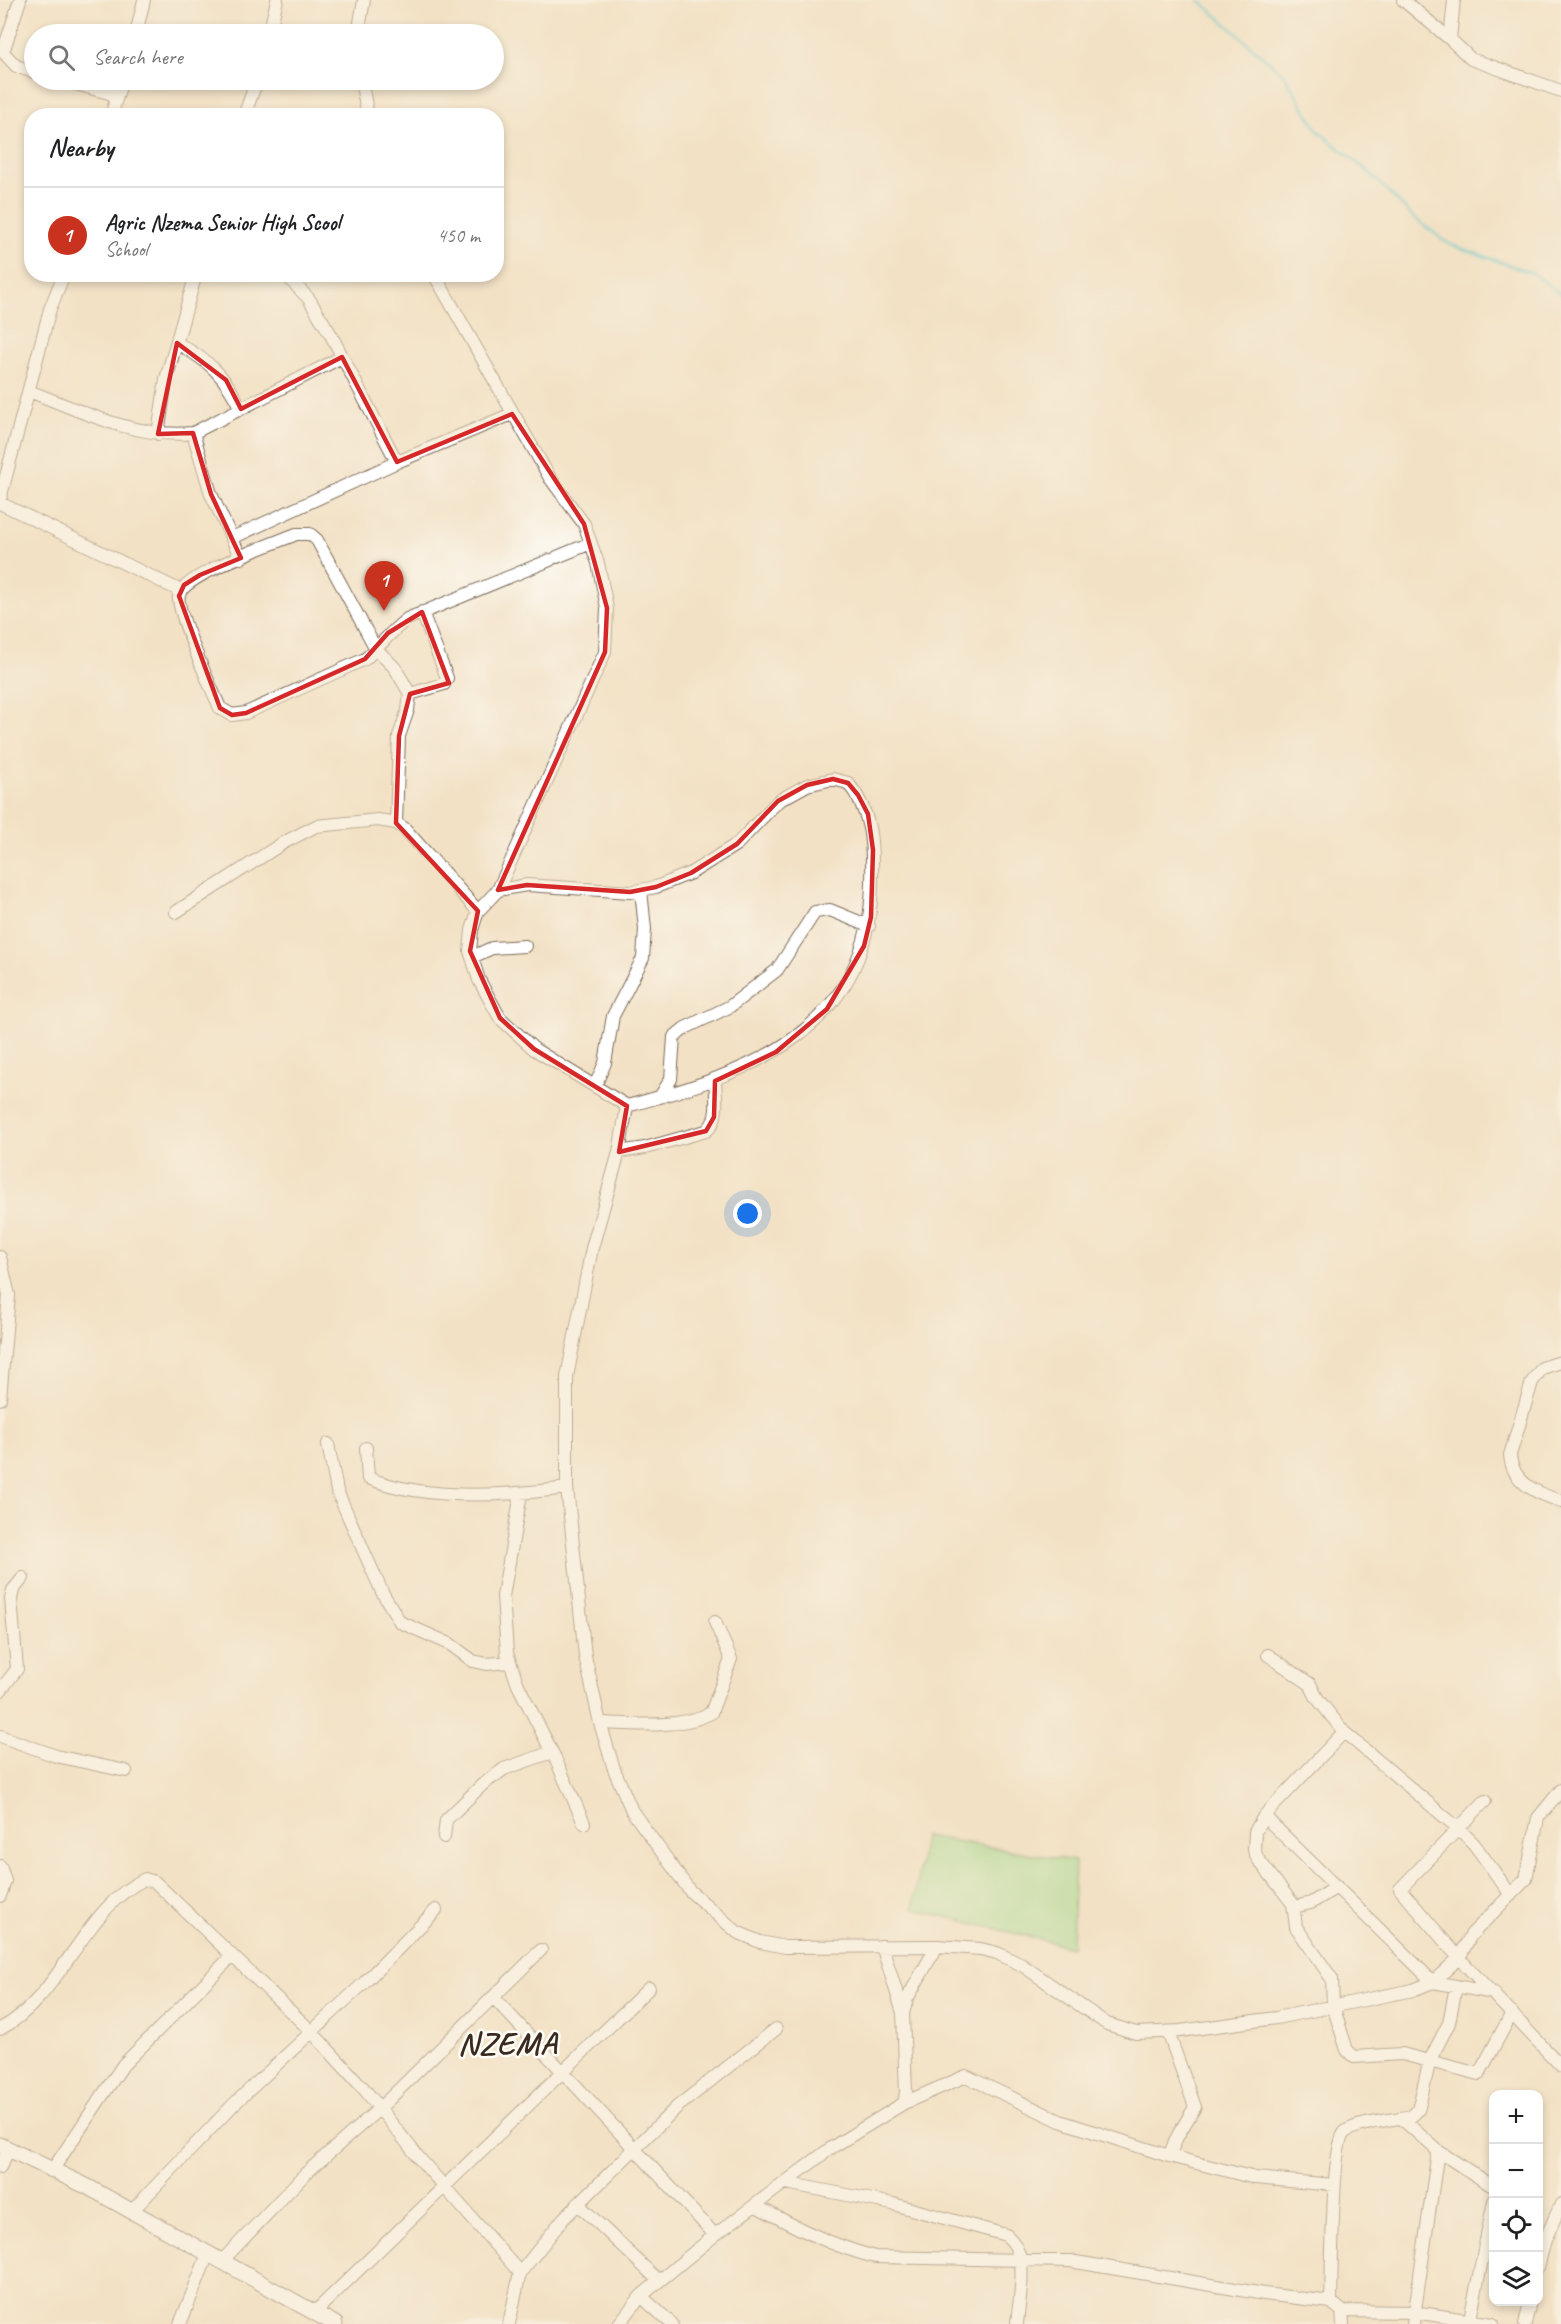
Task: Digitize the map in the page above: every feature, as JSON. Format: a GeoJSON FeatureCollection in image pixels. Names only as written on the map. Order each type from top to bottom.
{"type":"FeatureCollection","features":[{"type":"Feature","properties":{"kind":"street"},"geometry":{"type":"LineString","coordinates":[[20,0],[2,52],[16,66],[24,69]]}},
{"type":"Feature","properties":{"kind":"street"},"geometry":{"type":"LineString","coordinates":[[138,24],[144,0]]}},
{"type":"Feature","properties":{"kind":"street"},"geometry":{"type":"LineString","coordinates":[[271,24],[277,0]]}},
{"type":"Feature","properties":{"kind":"street"},"geometry":{"type":"LineString","coordinates":[[360,24],[364,0]]}},
{"type":"Feature","properties":{"kind":"street"},"geometry":{"type":"LineString","coordinates":[[1403,0],[1471,59],[1561,91]]}},
{"type":"Feature","properties":{"kind":"street"},"geometry":{"type":"LineString","coordinates":[[1450,39],[1454,0]]}},
{"type":"Feature","properties":{"kind":"street"},"geometry":{"type":"LineString","coordinates":[[98,90],[116,95]]}},
{"type":"Feature","properties":{"kind":"street"},"geometry":{"type":"LineString","coordinates":[[113,108],[118,90]]}},
{"type":"Feature","properties":{"kind":"street"},"geometry":{"type":"LineString","coordinates":[[247,108],[253,90]]}},
{"type":"Feature","properties":{"kind":"street"},"geometry":{"type":"LineString","coordinates":[[363,90],[366,108]]}},
{"type":"Feature","properties":{"kind":"street"},"geometry":{"type":"LineString","coordinates":[[61,282],[50,309],[0,501],[181,591]]}},
{"type":"Feature","properties":{"kind":"street"},"geometry":{"type":"LineString","coordinates":[[158,434],[163,398],[194,282]]}},
{"type":"Feature","properties":{"kind":"street"},"geometry":{"type":"LineString","coordinates":[[293,282],[309,299],[397,462]]}},
{"type":"Feature","properties":{"kind":"street"},"geometry":{"type":"LineString","coordinates":[[438,282],[550,478],[584,524],[607,608],[605,652],[498,890],[478,911],[472,930],[472,957],[479,980],[500,1018],[534,1049],[627,1106],[715,1081],[776,1052],[827,1009],[852,970],[864,946],[869,927],[873,850],[868,814],[848,783],[833,779],[807,785],[778,801],[737,844],[691,873],[641,890],[630,892],[527,885],[498,890]]}},
{"type":"Feature","properties":{"kind":"street"},"geometry":{"type":"LineString","coordinates":[[177,343],[198,355],[226,380],[241,409]]}},
{"type":"Feature","properties":{"kind":"street"},"geometry":{"type":"LineString","coordinates":[[29,391],[107,421],[158,434],[193,433],[342,357]]}},
{"type":"Feature","properties":{"kind":"street"},"geometry":{"type":"LineString","coordinates":[[232,538],[397,462],[512,414]]}},
{"type":"Feature","properties":{"kind":"street"},"geometry":{"type":"LineString","coordinates":[[193,433],[211,494],[241,558]]}},
{"type":"Feature","properties":{"kind":"street"},"geometry":{"type":"LineString","coordinates":[[396,823],[399,735],[408,710],[410,694],[395,668],[376,650],[317,540],[310,534],[296,534],[200,575],[184,585],[178,604],[220,708],[232,715],[246,713],[365,658],[376,650],[388,633],[406,619],[591,543]]}},
{"type":"Feature","properties":{"kind":"street"},"geometry":{"type":"LineString","coordinates":[[410,694],[444,684],[447,678],[422,612]]}},
{"type":"Feature","properties":{"kind":"street"},"geometry":{"type":"LineString","coordinates":[[176,912],[275,849],[316,826],[378,820],[396,823],[414,838],[478,911]]}},
{"type":"Feature","properties":{"kind":"street"},"geometry":{"type":"LineString","coordinates":[[595,1086],[605,1063],[613,1016],[644,958],[645,929],[641,890]]}},
{"type":"Feature","properties":{"kind":"street"},"geometry":{"type":"LineString","coordinates":[[660,1097],[671,1079],[674,1037],[685,1028],[729,1007],[777,970],[815,912],[830,910],[869,927]]}},
{"type":"Feature","properties":{"kind":"street"},"geometry":{"type":"LineString","coordinates":[[472,957],[492,948],[525,946]]}},
{"type":"Feature","properties":{"kind":"street"},"geometry":{"type":"LineString","coordinates":[[619,1152],[645,1148],[706,1131],[712,1126],[714,1117],[715,1081]]}},
{"type":"Feature","properties":{"kind":"street"},"geometry":{"type":"LineString","coordinates":[[627,1106],[619,1152],[592,1248],[567,1377],[567,1488],[585,1656],[600,1724],[614,1769],[632,1811],[690,1891],[737,1932],[760,1942],[785,1947],[937,1946],[981,1949],[1011,1959],[1079,2007],[1120,2030],[1136,2033],[1168,2032],[1276,2018],[1413,1990],[1433,1982],[1459,1958],[1471,1935],[1526,1879],[1530,1870],[1533,1835],[1538,1818],[1561,1790]]}},
{"type":"Feature","properties":{"kind":"street"},"geometry":{"type":"LineString","coordinates":[[0,1257],[9,1295],[0,1399]]}},
{"type":"Feature","properties":{"kind":"street"},"geometry":{"type":"LineString","coordinates":[[1561,1362],[1542,1368],[1532,1382],[1510,1455],[1511,1464],[1532,1490],[1561,1501]]}},
{"type":"Feature","properties":{"kind":"street"},"geometry":{"type":"LineString","coordinates":[[328,1444],[337,1491],[382,1592],[400,1622],[450,1644],[473,1661],[487,1664],[509,1662]]}},
{"type":"Feature","properties":{"kind":"street"},"geometry":{"type":"LineString","coordinates":[[366,1448],[368,1478],[384,1485],[415,1491],[521,1494],[567,1488]]}},
{"type":"Feature","properties":{"kind":"street"},"geometry":{"type":"LineString","coordinates":[[521,1494],[503,1596],[509,1662],[584,1823]]}},
{"type":"Feature","properties":{"kind":"street"},"geometry":{"type":"LineString","coordinates":[[0,1691],[17,1669],[11,1599],[13,1590],[23,1578]]}},
{"type":"Feature","properties":{"kind":"street"},"geometry":{"type":"LineString","coordinates":[[600,1724],[649,1724],[689,1720],[711,1713],[731,1659],[716,1622]]}},
{"type":"Feature","properties":{"kind":"street"},"geometry":{"type":"LineString","coordinates":[[1268,1655],[1310,1684],[1317,1698],[1344,1732],[1459,1829],[1474,1844],[1511,1895]]}},
{"type":"Feature","properties":{"kind":"street"},"geometry":{"type":"LineString","coordinates":[[1344,1732],[1264,1816],[1255,1832],[1254,1850],[1258,1860],[1294,1907],[1296,1927],[1332,1979],[1333,2006],[1347,2050],[1354,2057],[1396,2053],[1479,2074],[1512,2013]]}},
{"type":"Feature","properties":{"kind":"street"},"geometry":{"type":"LineString","coordinates":[[0,1736],[56,1756],[126,1771]]}},
{"type":"Feature","properties":{"kind":"street"},"geometry":{"type":"LineString","coordinates":[[444,1837],[446,1820],[482,1785],[504,1769],[552,1752]]}},
{"type":"Feature","properties":{"kind":"street"},"geometry":{"type":"LineString","coordinates":[[1485,1801],[1400,1889],[1459,1958],[1561,2066]]}},
{"type":"Feature","properties":{"kind":"street"},"geometry":{"type":"LineString","coordinates":[[1264,1816],[1433,1982],[1495,1994]]}},
{"type":"Feature","properties":{"kind":"street"},"geometry":{"type":"LineString","coordinates":[[0,1866],[5,1881],[0,1896]]}},
{"type":"Feature","properties":{"kind":"street"},"geometry":{"type":"LineString","coordinates":[[0,2029],[12,2022],[30,2005],[116,1898],[132,1885],[145,1879],[164,1888],[311,2031],[380,2108],[520,2273]]}},
{"type":"Feature","properties":{"kind":"street"},"geometry":{"type":"LineString","coordinates":[[1294,1907],[1311,1903],[1337,1887]]}},
{"type":"Feature","properties":{"kind":"street"},"geometry":{"type":"LineString","coordinates":[[131,2211],[233,2104],[365,1982],[436,1910]]}},
{"type":"Feature","properties":{"kind":"street"},"geometry":{"type":"LineString","coordinates":[[882,1946],[903,2014],[906,2092],[904,2103]]}},
{"type":"Feature","properties":{"kind":"street"},"geometry":{"type":"LineString","coordinates":[[903,2014],[907,1999],[937,1946]]}},
{"type":"Feature","properties":{"kind":"street"},"geometry":{"type":"LineString","coordinates":[[180,2324],[215,2257],[380,2108],[541,1950]]}},
{"type":"Feature","properties":{"kind":"street"},"geometry":{"type":"LineString","coordinates":[[53,2169],[123,2065],[232,1956]]}},
{"type":"Feature","properties":{"kind":"street"},"geometry":{"type":"LineString","coordinates":[[1331,2302],[1334,2185],[1340,2141],[1345,2132],[1412,2116],[1418,2110],[1430,2060],[1449,2023],[1456,1986]]}},
{"type":"Feature","properties":{"kind":"street"},"geometry":{"type":"LineString","coordinates":[[315,2312],[649,1988]]}},
{"type":"Feature","properties":{"kind":"street"},"geometry":{"type":"LineString","coordinates":[[494,1998],[562,2074],[656,2170],[715,2235]]}},
{"type":"Feature","properties":{"kind":"street"},"geometry":{"type":"LineString","coordinates":[[509,2324],[520,2273],[578,2204],[691,2096],[776,2030]]}},
{"type":"Feature","properties":{"kind":"street"},"geometry":{"type":"LineString","coordinates":[[1168,2032],[1195,2107],[1178,2135],[1169,2156]]}},
{"type":"Feature","properties":{"kind":"street"},"geometry":{"type":"LineString","coordinates":[[619,2324],[641,2296],[658,2280],[831,2148],[904,2103],[966,2076],[1060,2121],[1169,2156],[1255,2178],[1334,2185]]}},
{"type":"Feature","properties":{"kind":"street"},"geometry":{"type":"LineString","coordinates":[[1401,2118],[1438,2151],[1489,2184]]}},
{"type":"Feature","properties":{"kind":"street"},"geometry":{"type":"LineString","coordinates":[[0,2167],[5,2147],[53,2169],[334,2324]]}},
{"type":"Feature","properties":{"kind":"street"},"geometry":{"type":"LineString","coordinates":[[1414,2318],[1436,2182],[1438,2151]]}},
{"type":"Feature","properties":{"kind":"street"},"geometry":{"type":"LineString","coordinates":[[786,2183],[893,2204],[996,2230],[1010,2238],[1022,2259],[1017,2324]]}},
{"type":"Feature","properties":{"kind":"street"},"geometry":{"type":"LineString","coordinates":[[578,2204],[658,2280]]}},
{"type":"Feature","properties":{"kind":"street"},"geometry":{"type":"LineString","coordinates":[[1542,2252],[1545,2240],[1561,2204]]}},
{"type":"Feature","properties":{"kind":"street"},"geometry":{"type":"LineString","coordinates":[[756,2206],[804,2233],[848,2250],[875,2257],[1070,2261],[1264,2294],[1331,2302],[1342,2311],[1493,2324]]}},
{"type":"Feature","properties":{"kind":"street"},"geometry":{"type":"LineString","coordinates":[[1469,2322],[1489,2225]]}},
{"type":"Feature","properties":{"kind":"street"},"geometry":{"type":"LineString","coordinates":[[641,2296],[672,2324]]}},
{"type":"Feature","properties":{"kind":"street"},"geometry":{"type":"LineString","coordinates":[[1525,2324],[1529,2306]]}},
{"type":"Feature","properties":{"kind":"street"},"geometry":{"type":"LineString","coordinates":[[1342,2311],[1343,2324]]}},
{"type":"Feature","properties":{"kind":"highlighted area"},"geometry":{"type":"Polygon","coordinates":[[[177,343],[226,380],[241,409],[342,357],[397,462],[512,414],[584,524],[607,608],[605,652],[498,890],[527,885],[630,892],[656,887],[691,873],[737,844],[778,801],[807,785],[833,779],[848,783],[858,795],[868,814],[873,850],[871,917],[864,946],[827,1009],[776,1052],[715,1081],[714,1117],[706,1131],[619,1152],[627,1106],[534,1049],[500,1018],[470,951],[478,911],[396,823],[399,736],[410,694],[449,683],[422,612],[388,633],[365,659],[246,713],[232,715],[220,708],[179,596],[184,585],[200,575],[241,558],[211,494],[193,433],[158,434],[177,343]]]}},
{"type":"Feature","properties":{"kind":"green space"},"geometry":{"type":"Polygon","coordinates":[[[924,1836],[1075,1861],[1072,1947],[913,1909],[924,1836]]]}},
{"type":"Feature","properties":{"kind":"waterway"},"geometry":{"type":"LineString","coordinates":[[1199,0],[1284,75],[1319,132],[1370,173],[1413,217],[1449,244],[1532,273],[1561,294]]}},
{"type":"Feature","properties":{"kind":"place","name":"Agric Nzema Senior High Scool"},"geometry":{"type":"Point","coordinates":[384,611]}},
{"type":"Feature","properties":{"kind":"district","name":"NZEMA"},"geometry":{"type":"Point","coordinates":[508,2043]}}]}
